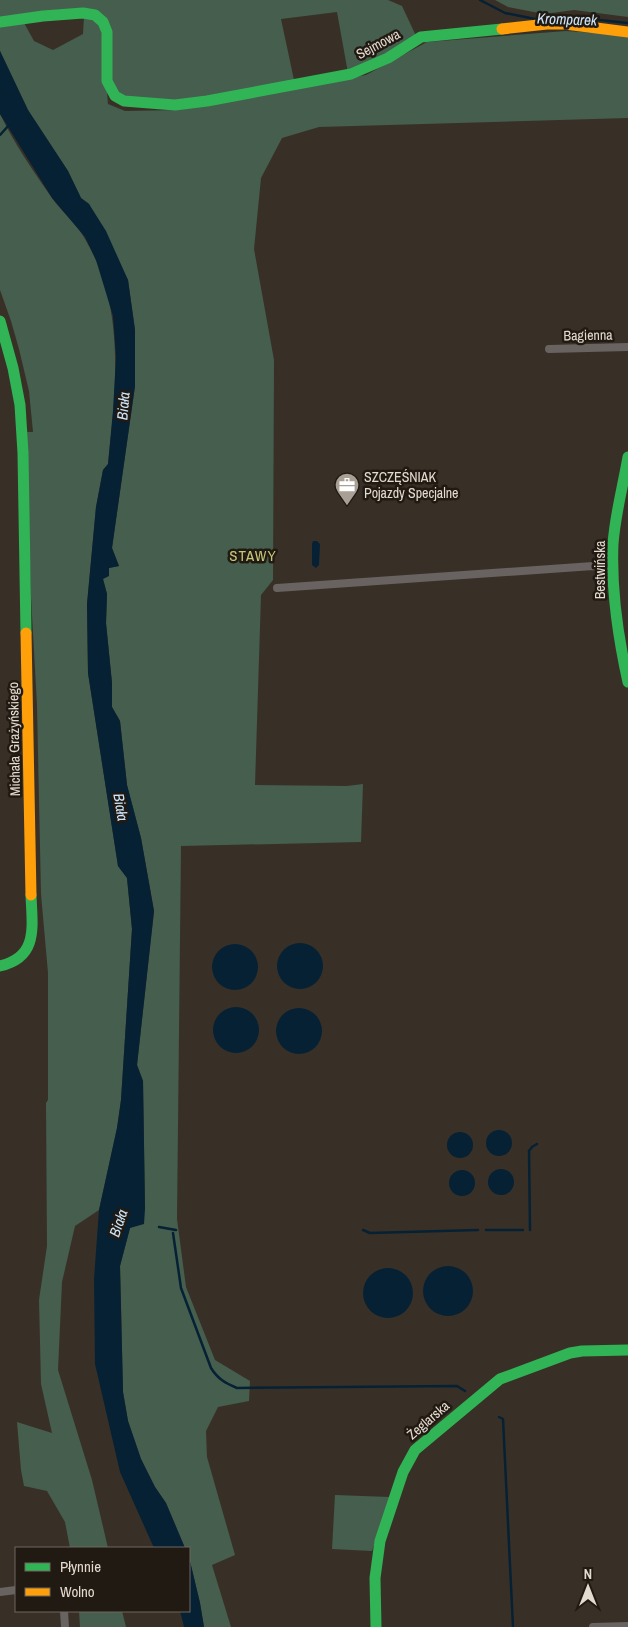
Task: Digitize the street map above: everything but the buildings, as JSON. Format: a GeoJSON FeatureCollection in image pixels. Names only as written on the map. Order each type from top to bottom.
{"type":"FeatureCollection","features":[{"type":"Feature","properties":{"kind":"street","name":"Sejmowa"},"geometry":{"type":"LineString","coordinates":[[0,22],[43,16],[95,14],[103,22],[107,32],[106,81],[115,96],[124,101],[175,105],[207,101],[351,74],[388,58],[420,37],[547,24],[565,24],[628,32]]}},
{"type":"Feature","properties":{"kind":"street","name":"Michała Grażyńskiego"},"geometry":{"type":"LineString","coordinates":[[0,321],[13,368],[20,405],[23,453],[32,930],[30,945],[23,956],[16,963],[0,966]]}},
{"type":"Feature","properties":{"kind":"street","name":"Bagienna"},"geometry":{"type":"LineString","coordinates":[[548,348],[628,347]]}},
{"type":"Feature","properties":{"kind":"street","name":"Bestwińska"},"geometry":{"type":"LineString","coordinates":[[627,677],[617,619],[613,567],[616,518],[628,457]]}},
{"type":"Feature","properties":{"kind":"street"},"geometry":{"type":"LineString","coordinates":[[277,588],[593,566],[613,567]]}},
{"type":"Feature","properties":{"kind":"street","name":"Żeglarska"},"geometry":{"type":"LineString","coordinates":[[376,1627],[376,1569],[380,1541],[403,1472],[419,1446],[434,1431],[479,1398],[500,1379],[570,1353],[628,1350]]}},
{"type":"Feature","properties":{"kind":"street"},"geometry":{"type":"LineString","coordinates":[[0,1592],[15,1590]]}},
{"type":"Feature","properties":{"kind":"street"},"geometry":{"type":"LineString","coordinates":[[64,1612],[65,1627]]}},
{"type":"Feature","properties":{"kind":"street"},"geometry":{"type":"LineString","coordinates":[[593,1627],[628,1626]]}},
{"type":"Feature","properties":{"kind":"green space"},"geometry":{"type":"Polygon","coordinates":[[[0,0],[388,0],[402,6],[417,38],[348,73],[337,12],[281,19],[294,80],[183,101],[128,99],[113,88],[103,16],[0,20],[0,0]]]}},
{"type":"Feature","properties":{"kind":"green space"},"geometry":{"type":"Polygon","coordinates":[[[495,0],[628,0],[628,17],[574,10],[544,14],[508,7],[495,0]]]}},
{"type":"Feature","properties":{"kind":"green space"},"geometry":{"type":"Polygon","coordinates":[[[84,17],[101,23],[108,104],[125,111],[178,110],[366,75],[427,42],[566,31],[628,35],[628,118],[319,127],[282,138],[261,178],[254,249],[274,360],[273,580],[261,595],[255,785],[347,786],[363,784],[361,842],[181,846],[177,1219],[186,1287],[215,1360],[250,1381],[249,1401],[218,1407],[206,1431],[207,1457],[235,1555],[212,1565],[231,1627],[204,1627],[190,1561],[190,1547],[185,1547],[166,1503],[155,1487],[141,1459],[128,1421],[123,1392],[120,1266],[130,1228],[145,1209],[143,1081],[137,1065],[154,911],[141,838],[127,785],[120,721],[112,707],[112,683],[106,623],[107,594],[103,579],[109,568],[119,566],[112,548],[135,386],[135,330],[128,280],[89,204],[81,198],[68,171],[28,110],[0,51],[0,26],[23,21],[34,41],[53,50],[83,34],[84,17]]]}},
{"type":"Feature","properties":{"kind":"green space"},"geometry":{"type":"Polygon","coordinates":[[[0,114],[38,178],[82,234],[98,265],[107,293],[115,349],[114,406],[108,464],[103,470],[96,507],[87,604],[88,673],[118,866],[127,878],[132,929],[121,1100],[117,1128],[99,1210],[75,1226],[62,1282],[58,1370],[92,1480],[108,1547],[70,1547],[65,1522],[47,1491],[24,1486],[21,1470],[17,1422],[52,1433],[41,1384],[39,1300],[47,1246],[46,1103],[48,1100],[48,973],[41,894],[37,705],[31,597],[26,432],[33,432],[29,391],[11,321],[0,290],[0,114]]]}},
{"type":"Feature","properties":{"kind":"green space"},"geometry":{"type":"Polygon","coordinates":[[[335,1495],[390,1497],[372,1551],[332,1549],[335,1495]]]}},
{"type":"Feature","properties":{"kind":"green space"},"geometry":{"type":"Polygon","coordinates":[[[79,1612],[122,1612],[126,1627],[80,1627],[79,1612]]]}},
{"type":"Feature","properties":{"kind":"water","name":"Biała"},"geometry":{"type":"Polygon","coordinates":[[[0,51],[28,110],[68,171],[81,198],[89,204],[106,231],[128,280],[135,330],[135,386],[112,548],[119,566],[109,568],[109,576],[103,579],[107,594],[106,623],[112,683],[112,707],[120,721],[127,785],[141,838],[154,911],[137,1065],[143,1081],[144,1224],[130,1228],[120,1266],[123,1392],[128,1421],[141,1459],[155,1487],[166,1503],[185,1547],[154,1547],[120,1472],[95,1364],[94,1279],[99,1210],[117,1128],[121,1100],[132,929],[127,878],[118,866],[88,673],[87,604],[96,507],[103,470],[108,464],[113,411],[116,357],[113,316],[96,260],[85,237],[52,198],[0,114],[0,51]]]}},
{"type":"Feature","properties":{"kind":"water"},"geometry":{"type":"Polygon","coordinates":[[[313,541],[317,541],[320,544],[319,565],[316,568],[312,565],[313,541]]]}},
{"type":"Feature","properties":{"kind":"water"},"geometry":{"type":"Polygon","coordinates":[[[296,943],[304,943],[313,947],[319,953],[323,966],[319,979],[313,985],[304,989],[296,989],[287,985],[281,979],[277,970],[277,962],[281,953],[287,947],[296,943]]]}},
{"type":"Feature","properties":{"kind":"water"},"geometry":{"type":"Polygon","coordinates":[[[231,944],[239,944],[248,948],[254,954],[258,967],[254,980],[248,986],[239,990],[231,990],[222,986],[216,980],[212,971],[212,963],[216,954],[222,948],[231,944]]]}},
{"type":"Feature","properties":{"kind":"water"},"geometry":{"type":"Polygon","coordinates":[[[232,1007],[240,1007],[249,1011],[255,1017],[259,1030],[255,1043],[249,1049],[240,1053],[232,1053],[223,1049],[217,1043],[213,1034],[213,1026],[217,1017],[223,1011],[232,1007]]]}},
{"type":"Feature","properties":{"kind":"water"},"geometry":{"type":"Polygon","coordinates":[[[295,1008],[303,1008],[312,1012],[318,1018],[322,1031],[318,1044],[312,1050],[303,1054],[295,1054],[286,1050],[280,1044],[276,1035],[276,1027],[280,1018],[286,1012],[295,1008]]]}},
{"type":"Feature","properties":{"kind":"water"},"geometry":{"type":"Polygon","coordinates":[[[499,1130],[508,1134],[512,1143],[508,1152],[499,1156],[490,1152],[486,1143],[490,1134],[499,1130]]]}},
{"type":"Feature","properties":{"kind":"water"},"geometry":{"type":"Polygon","coordinates":[[[460,1132],[469,1136],[473,1145],[469,1154],[460,1158],[451,1154],[447,1145],[451,1136],[460,1132]]]}},
{"type":"Feature","properties":{"kind":"water"},"geometry":{"type":"Polygon","coordinates":[[[501,1169],[510,1173],[514,1182],[510,1191],[501,1195],[492,1191],[488,1182],[492,1173],[501,1169]]]}},
{"type":"Feature","properties":{"kind":"water"},"geometry":{"type":"Polygon","coordinates":[[[462,1170],[471,1174],[475,1183],[471,1192],[462,1196],[453,1192],[449,1183],[453,1174],[462,1170]]]}},
{"type":"Feature","properties":{"kind":"water"},"geometry":{"type":"Polygon","coordinates":[[[448,1266],[466,1273],[473,1291],[466,1309],[448,1316],[430,1309],[423,1291],[430,1273],[448,1266]]]}},
{"type":"Feature","properties":{"kind":"water"},"geometry":{"type":"Polygon","coordinates":[[[383,1268],[393,1268],[406,1275],[413,1288],[413,1298],[406,1311],[393,1318],[383,1318],[374,1314],[367,1307],[363,1298],[363,1288],[367,1279],[374,1272],[383,1268]]]}},
{"type":"Feature","properties":{"kind":"water"},"geometry":{"type":"Polygon","coordinates":[[[190,1561],[204,1627],[184,1627],[180,1612],[190,1612],[190,1561]]]}},
{"type":"Feature","properties":{"kind":"waterway","name":"Kromparek"},"geometry":{"type":"LineString","coordinates":[[480,0],[505,13],[540,20]]}},
{"type":"Feature","properties":{"kind":"waterway","name":"Kromparek"},"geometry":{"type":"LineString","coordinates":[[557,19],[571,17],[628,23]]}},
{"type":"Feature","properties":{"kind":"waterway"},"geometry":{"type":"LineString","coordinates":[[0,135],[9,125]]}},
{"type":"Feature","properties":{"kind":"waterway"},"geometry":{"type":"LineString","coordinates":[[530,1230],[529,1151],[537,1144]]}},
{"type":"Feature","properties":{"kind":"waterway"},"geometry":{"type":"LineString","coordinates":[[159,1227],[176,1230]]}},
{"type":"Feature","properties":{"kind":"waterway"},"geometry":{"type":"LineString","coordinates":[[363,1230],[370,1233],[478,1230]]}},
{"type":"Feature","properties":{"kind":"waterway"},"geometry":{"type":"LineString","coordinates":[[486,1230],[523,1230]]}},
{"type":"Feature","properties":{"kind":"waterway"},"geometry":{"type":"LineString","coordinates":[[173,1233],[181,1288],[211,1368],[219,1378],[229,1384],[237,1388],[457,1386],[465,1391]]}},
{"type":"Feature","properties":{"kind":"waterway"},"geometry":{"type":"LineString","coordinates":[[499,1417],[503,1419],[513,1627]]}},
{"type":"Feature","properties":{"kind":"traffic: fast"},"geometry":{"type":"LineString","coordinates":[[0,22],[83,13],[95,15],[103,22],[107,32],[107,81],[115,96],[124,101],[175,105],[207,101],[351,74],[388,58],[421,37],[502,29]]}},
{"type":"Feature","properties":{"kind":"traffic: fast"},"geometry":{"type":"LineString","coordinates":[[0,321],[13,368],[20,405],[23,453],[26,633]]}},
{"type":"Feature","properties":{"kind":"traffic: fast"},"geometry":{"type":"LineString","coordinates":[[628,457],[615,522],[613,544],[616,614],[628,682]]}},
{"type":"Feature","properties":{"kind":"traffic: fast"},"geometry":{"type":"LineString","coordinates":[[0,966],[13,962],[27,948],[31,939],[31,895]]}},
{"type":"Feature","properties":{"kind":"traffic: fast"},"geometry":{"type":"LineString","coordinates":[[376,1627],[375,1578],[380,1541],[403,1472],[415,1450],[500,1379],[570,1353],[628,1350]]}},
{"type":"Feature","properties":{"kind":"traffic: slow"},"geometry":{"type":"LineString","coordinates":[[502,29],[565,24],[628,32]]}},
{"type":"Feature","properties":{"kind":"traffic: slow"},"geometry":{"type":"LineString","coordinates":[[26,633],[31,895]]}},
{"type":"Feature","properties":{"kind":"place","name":"SZCZĘŚNIAK Pojazdy Specjalne"},"geometry":{"type":"Point","coordinates":[347,506]}},
{"type":"Feature","properties":{"kind":"district","name":"STAWY"},"geometry":{"type":"Point","coordinates":[253,555]}}]}
